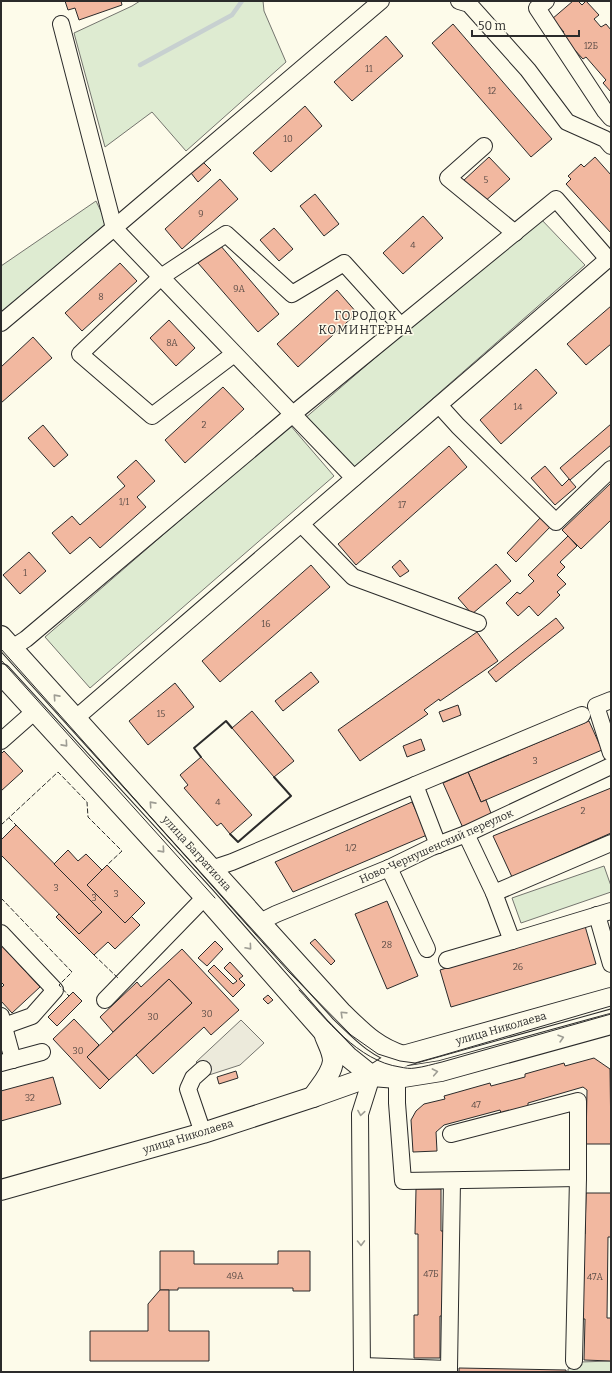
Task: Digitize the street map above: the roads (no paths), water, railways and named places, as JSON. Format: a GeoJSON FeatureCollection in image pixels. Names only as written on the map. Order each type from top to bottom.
{"type":"FeatureCollection","features":[{"type":"Feature","properties":{"kind":"main road","name":"улица Багратиона"},"geometry":{"type":"LineString","coordinates":[[7,642],[341,1012],[372,1041],[390,1051],[404,1056]]}},
{"type":"Feature","properties":{"kind":"main road"},"geometry":{"type":"LineString","coordinates":[[1,674],[205,897],[321,1029],[364,1070],[372,1041]]}},
{"type":"Feature","properties":{"kind":"main road","name":"улица Николаева"},"geometry":{"type":"LineString","coordinates":[[1,1190],[203,1133],[313,1097],[364,1070],[404,1056],[611,998]]}},
{"type":"Feature","properties":{"kind":"main road","name":"улица Николаева"},"geometry":{"type":"LineString","coordinates":[[364,1070],[397,1078],[415,1076],[441,1071],[611,1024]]}},
{"type":"Feature","properties":{"kind":"main road"},"geometry":{"type":"LineString","coordinates":[[313,1097],[331,1069],[333,1061],[331,1052],[321,1029]]}},
{"type":"Feature","properties":{"kind":"street"},"geometry":{"type":"LineString","coordinates":[[1,323],[381,1]]}},
{"type":"Feature","properties":{"kind":"street"},"geometry":{"type":"LineString","coordinates":[[459,1],[469,4],[523,64],[567,122],[605,140],[611,146]]}},
{"type":"Feature","properties":{"kind":"street"},"geometry":{"type":"LineString","coordinates":[[546,1],[537,8],[611,118]]}},
{"type":"Feature","properties":{"kind":"street"},"geometry":{"type":"LineString","coordinates":[[61,24],[114,228],[354,478]]}},
{"type":"Feature","properties":{"kind":"street"},"geometry":{"type":"LineString","coordinates":[[484,146],[448,178],[515,233]]}},
{"type":"Feature","properties":{"kind":"street"},"geometry":{"type":"LineString","coordinates":[[7,642],[26,639],[293,414],[556,199],[609,259],[76,718]]}},
{"type":"Feature","properties":{"kind":"street"},"geometry":{"type":"LineString","coordinates":[[234,354],[152,416],[80,354],[160,277],[226,234],[292,294],[344,263],[401,326]]}},
{"type":"Feature","properties":{"kind":"street"},"geometry":{"type":"LineString","coordinates":[[439,405],[458,426],[556,522],[611,469]]}},
{"type":"Feature","properties":{"kind":"street"},"geometry":{"type":"LineString","coordinates":[[301,524],[353,576],[478,623]]}},
{"type":"Feature","properties":{"kind":"street"},"geometry":{"type":"LineString","coordinates":[[611,700],[596,706],[611,753]]}},
{"type":"Feature","properties":{"kind":"street"},"geometry":{"type":"LineString","coordinates":[[1,741],[35,711]]}},
{"type":"Feature","properties":{"kind":"street"},"geometry":{"type":"LineString","coordinates":[[211,869],[253,853],[582,715]]}},
{"type":"Feature","properties":{"kind":"street","name":"Ново-Чернушенский переулок"},"geometry":{"type":"LineString","coordinates":[[260,922],[466,834],[611,766]]}},
{"type":"Feature","properties":{"kind":"street"},"geometry":{"type":"LineString","coordinates":[[416,785],[438,845]]}},
{"type":"Feature","properties":{"kind":"street"},"geometry":{"type":"LineString","coordinates":[[466,834],[494,893],[512,941]]}},
{"type":"Feature","properties":{"kind":"street"},"geometry":{"type":"LineString","coordinates":[[494,893],[611,843]]}},
{"type":"Feature","properties":{"kind":"street"},"geometry":{"type":"LineString","coordinates":[[389,868],[427,949]]}},
{"type":"Feature","properties":{"kind":"street"},"geometry":{"type":"LineString","coordinates":[[104,1000],[205,897]]}},
{"type":"Feature","properties":{"kind":"street"},"geometry":{"type":"LineString","coordinates":[[447,960],[604,913],[611,964]]}},
{"type":"Feature","properties":{"kind":"street"},"geometry":{"type":"LineString","coordinates":[[1,933],[55,990],[32,1016],[2,1021],[7,1061],[42,1052]]}},
{"type":"Feature","properties":{"kind":"street"},"geometry":{"type":"LineString","coordinates":[[202,1069],[193,1078],[188,1089],[203,1133]]}},
{"type":"Feature","properties":{"kind":"street"},"geometry":{"type":"LineString","coordinates":[[364,1070],[360,1114],[362,1369],[449,1370],[452,1181]]}},
{"type":"Feature","properties":{"kind":"street"},"geometry":{"type":"LineString","coordinates":[[397,1078],[397,1103],[403,1181],[578,1178]]}},
{"type":"Feature","properties":{"kind":"street"},"geometry":{"type":"LineString","coordinates":[[451,1134],[578,1101],[574,1361]]}},
{"type":"Feature","properties":{"kind":"waterway"},"geometry":{"type":"LineString","coordinates":[[140,65],[232,15],[242,1]]}},
{"type":"Feature","properties":{"kind":"tram line"},"geometry":{"type":"LineString","coordinates":[[1,649],[288,971],[351,1035],[378,1054],[400,1061],[415,1063],[611,1006]]}},
{"type":"Feature","properties":{"kind":"tram line"},"geometry":{"type":"LineString","coordinates":[[1,660],[215,898]]}},
{"type":"Feature","properties":{"kind":"tram line"},"geometry":{"type":"LineString","coordinates":[[299,990],[332,1026],[357,1048],[370,1057],[385,1063],[408,1068],[418,1068],[442,1062],[611,1014]]}},
{"type":"Feature","properties":{"kind":"district","name":"ГОРОДОК КОМИНТЕРНА"},"geometry":{"type":"Point","coordinates":[366,323]}}]}
